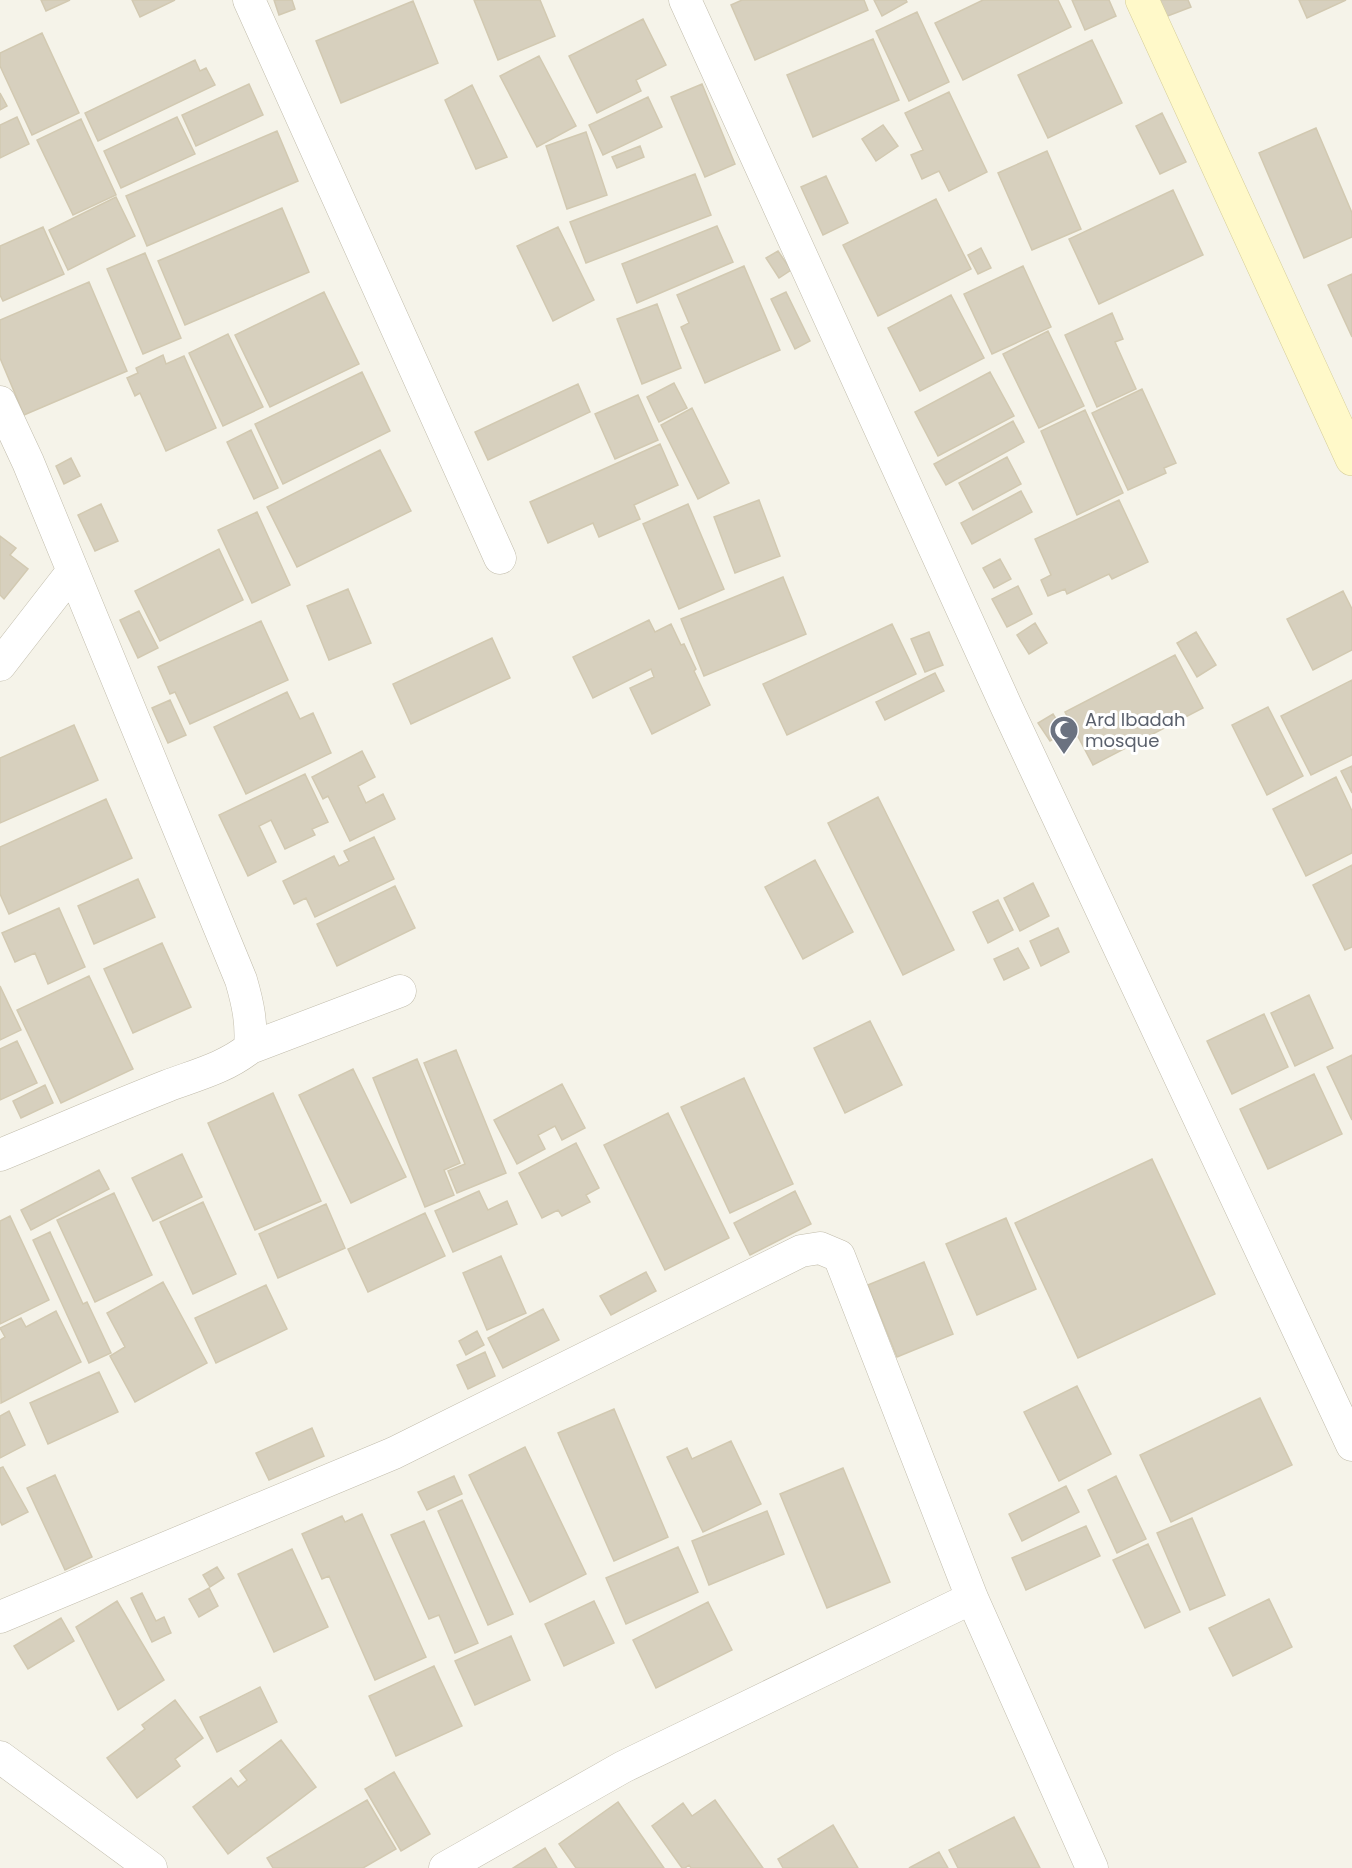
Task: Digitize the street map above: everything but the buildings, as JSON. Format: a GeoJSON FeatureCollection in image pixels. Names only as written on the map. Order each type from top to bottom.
{"type":"FeatureCollection","features":[{"type":"Feature","properties":{"kind":"street"},"geometry":{"type":"LineString","coordinates":[[249,0],[500,558]]}},
{"type":"Feature","properties":{"kind":"street"},"geometry":{"type":"LineString","coordinates":[[685,0],[1007,708],[1352,1445]]}},
{"type":"Feature","properties":{"kind":"street"},"geometry":{"type":"LineString","coordinates":[[1142,0],[1352,459]]}},
{"type":"Feature","properties":{"kind":"street"},"geometry":{"type":"LineString","coordinates":[[0,402],[28,462],[240,980],[249,1007],[250,1048]]}},
{"type":"Feature","properties":{"kind":"street"},"geometry":{"type":"LineString","coordinates":[[0,665],[72,572]]}},
{"type":"Feature","properties":{"kind":"street"},"geometry":{"type":"LineString","coordinates":[[0,1155],[168,1086],[214,1070],[237,1059],[250,1048],[400,991]]}},
{"type":"Feature","properties":{"kind":"street"},"geometry":{"type":"LineString","coordinates":[[0,1617],[394,1453],[801,1251],[820,1248],[839,1256],[972,1598],[1092,1868]]}},
{"type":"Feature","properties":{"kind":"street"},"geometry":{"type":"LineString","coordinates":[[445,1868],[623,1767],[972,1598]]}},
{"type":"Feature","properties":{"kind":"street"},"geometry":{"type":"LineString","coordinates":[[0,1757],[151,1868]]}},
{"type":"Feature","properties":{"kind":"place","name":"Ard Ibadah mosque"},"geometry":{"type":"Point","coordinates":[1064,756]}}]}
